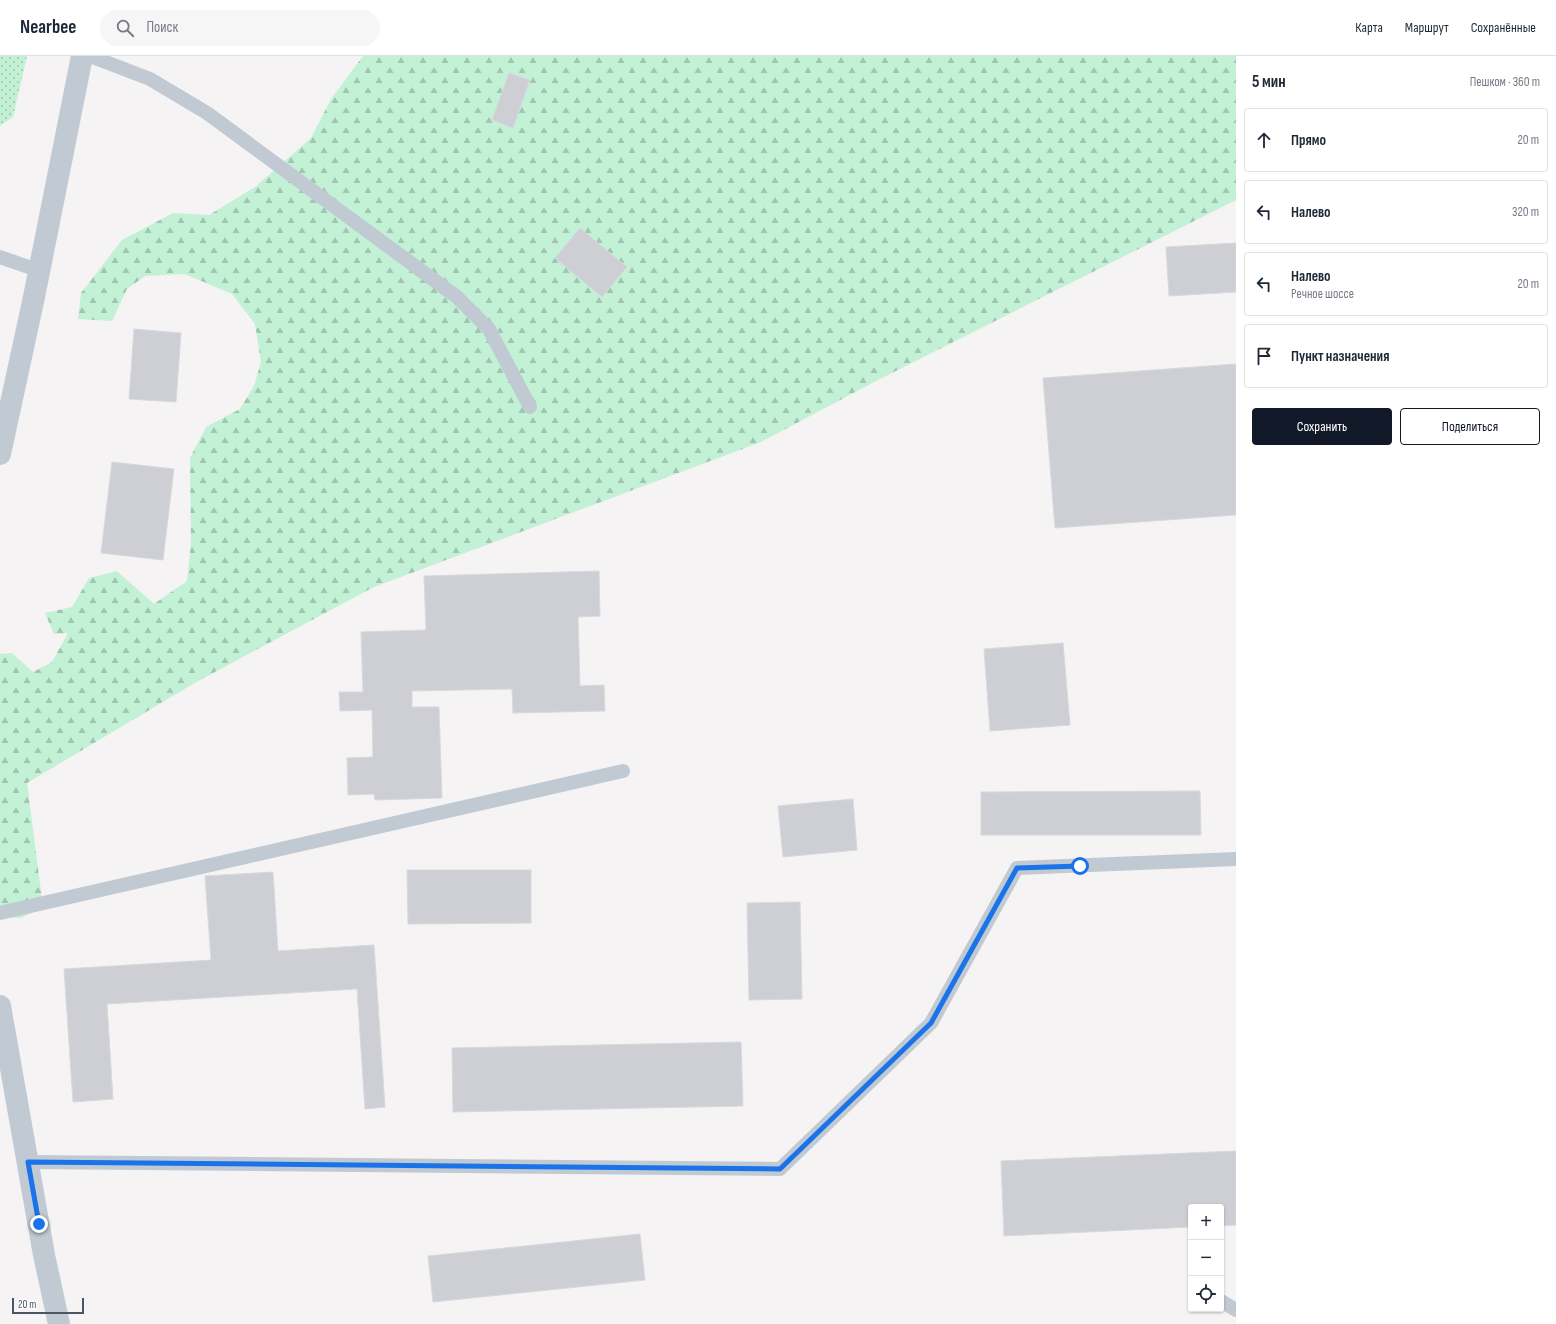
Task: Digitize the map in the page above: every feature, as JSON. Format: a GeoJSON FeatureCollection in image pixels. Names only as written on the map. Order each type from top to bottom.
{"type":"FeatureCollection","features":[{"type":"Feature","properties":{"kind":"street"},"geometry":{"type":"LineString","coordinates":[[0,454],[40,270],[82,56]]}},
{"type":"Feature","properties":{"kind":"street"},"geometry":{"type":"LineString","coordinates":[[0,1006],[59,1324]]}},
{"type":"Feature","properties":{"kind":"lane"},"geometry":{"type":"LineString","coordinates":[[90,56],[150,79],[208,113],[457,297],[489,329],[530,407]]}},
{"type":"Feature","properties":{"kind":"lane"},"geometry":{"type":"LineString","coordinates":[[0,257],[40,270]]}},
{"type":"Feature","properties":{"kind":"lane"},"geometry":{"type":"LineString","coordinates":[[0,913],[624,771]]}},
{"type":"Feature","properties":{"kind":"lane"},"geometry":{"type":"LineString","coordinates":[[28,1162],[780,1169],[931,1023],[1017,868],[1236,859]]}},
{"type":"Feature","properties":{"kind":"lane"},"geometry":{"type":"LineString","coordinates":[[1224,1303],[1236,1310]]}},
{"type":"Feature","properties":{"kind":"green space"},"geometry":{"type":"Polygon","coordinates":[[[0,56],[27,56],[13,117],[0,126],[0,56]]]}},
{"type":"Feature","properties":{"kind":"green space"},"geometry":{"type":"Polygon","coordinates":[[[363,56],[1236,56],[1236,200],[878,380],[761,442],[374,587],[198,681],[27,783],[43,907],[21,918],[0,917],[0,654],[12,653],[33,672],[52,662],[68,633],[54,634],[45,613],[72,607],[89,578],[117,571],[154,604],[187,581],[191,544],[190,458],[206,427],[240,409],[254,386],[261,362],[255,324],[232,294],[185,274],[145,276],[127,289],[112,321],[78,319],[81,293],[122,240],[173,213],[209,215],[255,187],[311,138],[331,99],[363,56]]]}},
{"type":"Feature","properties":{"kind":"building"},"geometry":{"type":"Polygon","coordinates":[[[509,73],[530,80],[513,128],[492,120],[509,73]]]}},
{"type":"Feature","properties":{"kind":"building"},"geometry":{"type":"Polygon","coordinates":[[[580,228],[627,267],[602,297],[555,258],[580,228]]]}},
{"type":"Feature","properties":{"kind":"building"},"geometry":{"type":"Polygon","coordinates":[[[1236,243],[1236,292],[1169,296],[1166,247],[1236,243]]]}},
{"type":"Feature","properties":{"kind":"building"},"geometry":{"type":"Polygon","coordinates":[[[134,329],[181,333],[176,402],[129,399],[134,329]]]}},
{"type":"Feature","properties":{"kind":"building"},"geometry":{"type":"Polygon","coordinates":[[[1236,364],[1236,515],[1055,528],[1043,378],[1236,364]]]}},
{"type":"Feature","properties":{"kind":"building"},"geometry":{"type":"Polygon","coordinates":[[[112,462],[174,469],[163,560],[101,553],[112,462]]]}},
{"type":"Feature","properties":{"kind":"building"},"geometry":{"type":"Polygon","coordinates":[[[599,571],[600,616],[578,617],[580,686],[604,685],[605,711],[513,713],[512,689],[412,691],[412,707],[439,707],[442,798],[375,800],[374,794],[348,795],[347,758],[373,757],[372,710],[340,711],[339,692],[363,692],[361,632],[426,630],[424,576],[599,571]]]}},
{"type":"Feature","properties":{"kind":"building"},"geometry":{"type":"Polygon","coordinates":[[[1063,643],[1070,725],[990,731],[984,649],[1063,643]]]}},
{"type":"Feature","properties":{"kind":"building"},"geometry":{"type":"Polygon","coordinates":[[[1200,791],[1201,835],[981,835],[981,792],[1200,791]]]}},
{"type":"Feature","properties":{"kind":"building"},"geometry":{"type":"Polygon","coordinates":[[[853,799],[857,850],[783,857],[778,806],[853,799]]]}},
{"type":"Feature","properties":{"kind":"building"},"geometry":{"type":"Polygon","coordinates":[[[407,870],[531,870],[531,923],[408,924],[407,870]]]}},
{"type":"Feature","properties":{"kind":"building"},"geometry":{"type":"Polygon","coordinates":[[[273,872],[278,951],[374,945],[385,1107],[365,1109],[357,989],[107,1004],[113,1099],[73,1102],[64,969],[211,960],[205,876],[273,872]]]}},
{"type":"Feature","properties":{"kind":"building"},"geometry":{"type":"Polygon","coordinates":[[[800,902],[802,999],[749,1000],[747,903],[800,902]]]}},
{"type":"Feature","properties":{"kind":"building"},"geometry":{"type":"Polygon","coordinates":[[[741,1042],[743,1106],[453,1112],[452,1048],[741,1042]]]}},
{"type":"Feature","properties":{"kind":"building"},"geometry":{"type":"Polygon","coordinates":[[[1236,1151],[1236,1225],[1224,1226],[1224,1204],[1188,1204],[1188,1227],[1004,1236],[1001,1161],[1236,1151]]]}},
{"type":"Feature","properties":{"kind":"building"},"geometry":{"type":"Polygon","coordinates":[[[640,1234],[645,1280],[433,1302],[428,1256],[640,1234]]]}},
{"type":"Feature","properties":{"kind":"route"},"geometry":{"type":"LineString","coordinates":[[39,1224],[28,1162],[780,1169],[931,1023],[1017,868],[1080,866]]}}]}
